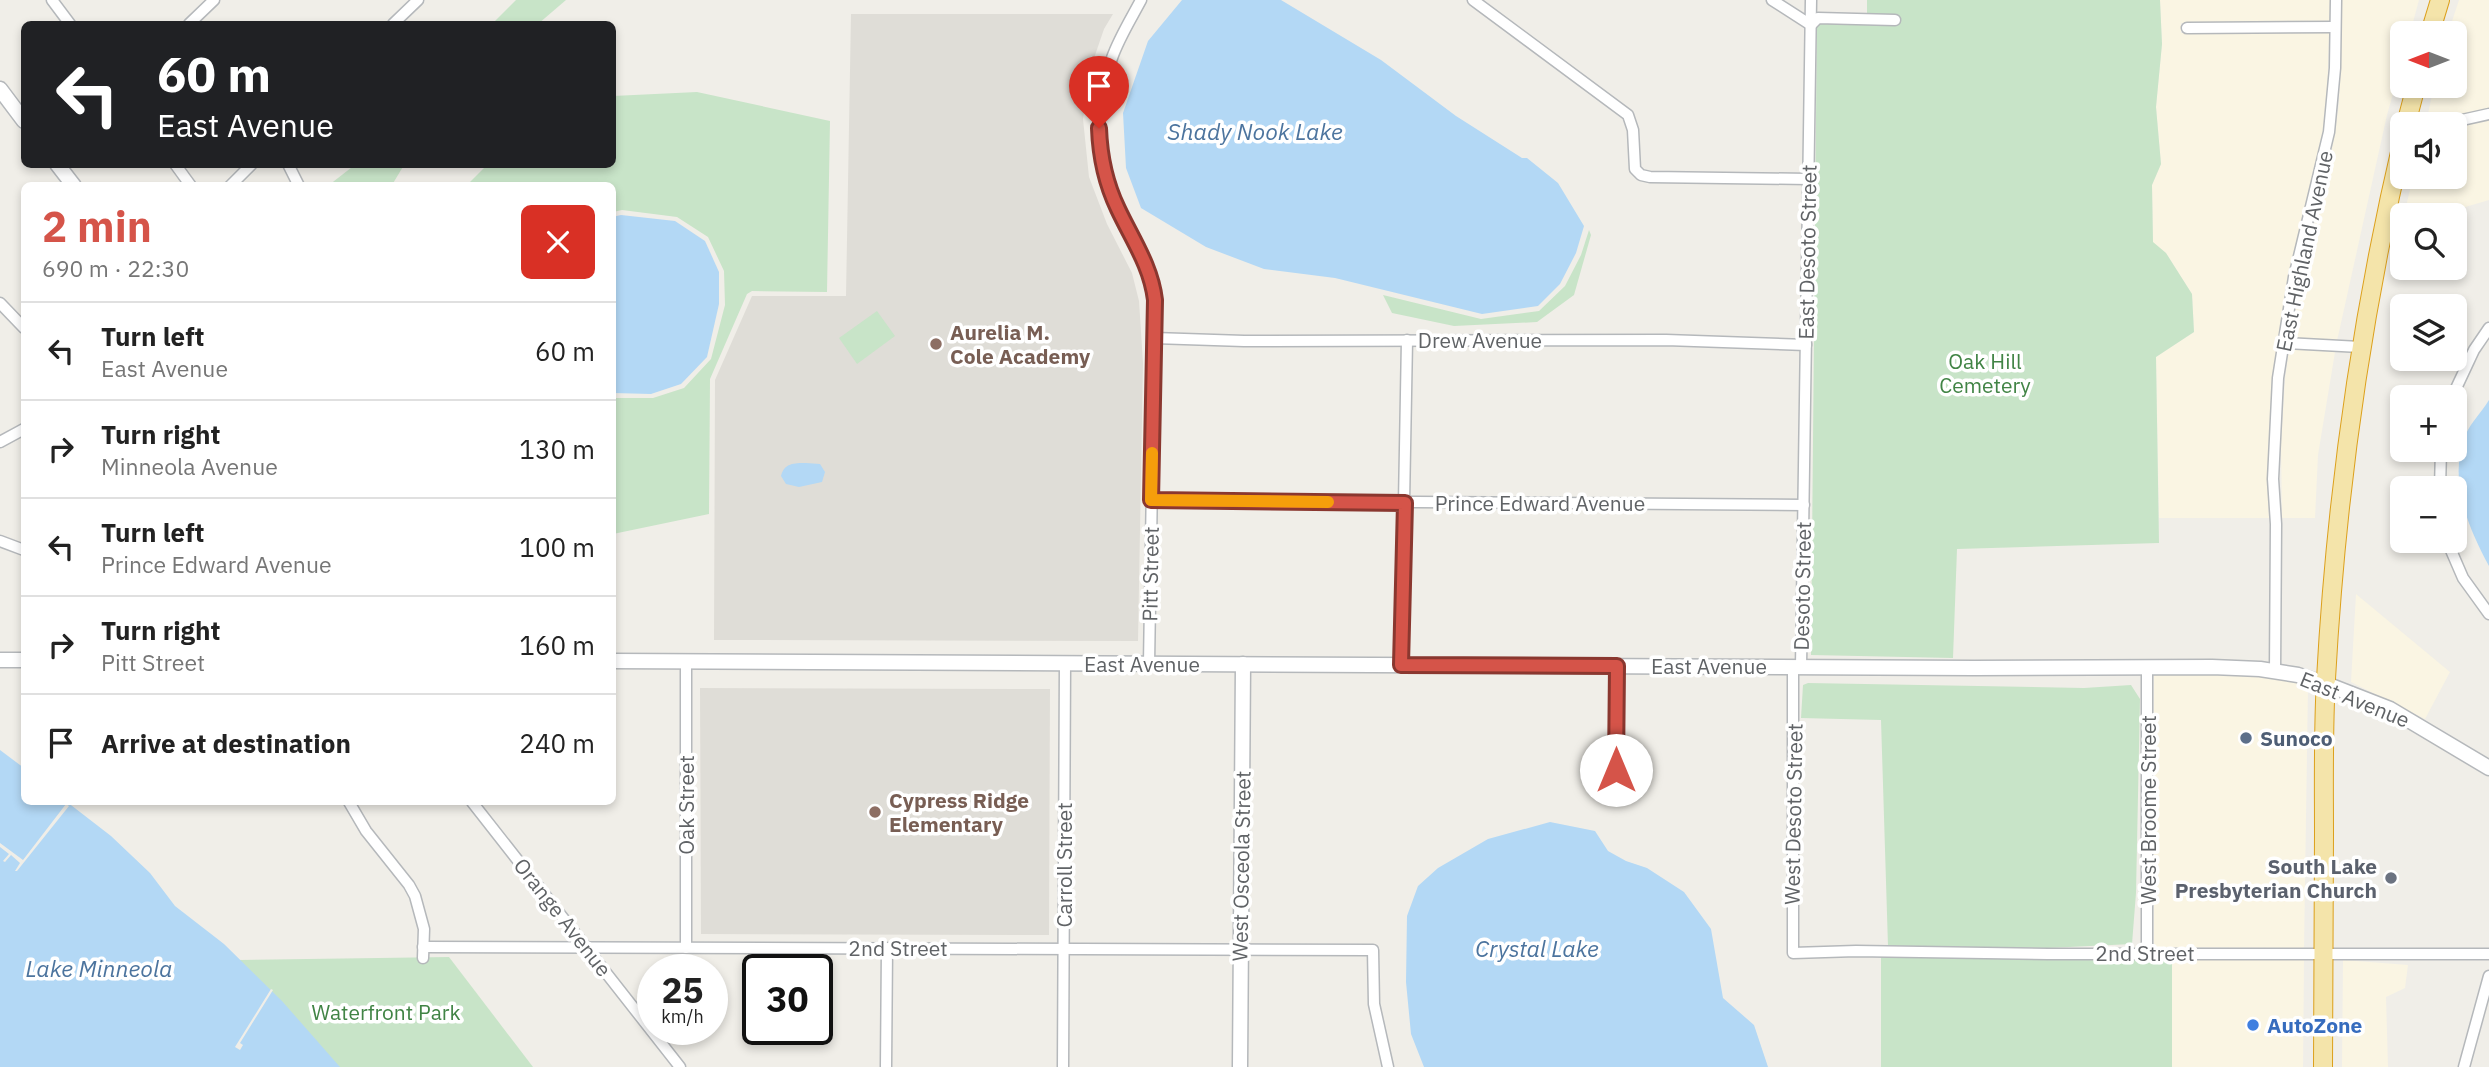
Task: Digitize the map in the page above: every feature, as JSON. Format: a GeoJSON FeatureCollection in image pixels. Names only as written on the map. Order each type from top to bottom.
{"type":"FeatureCollection","features":[{"type":"Feature","properties":{"kind":"highway"},"geometry":{"type":"LineString","coordinates":[[2434,21],[2440,0]]}},
{"type":"Feature","properties":{"kind":"highway"},"geometry":{"type":"LineString","coordinates":[[2323,1067],[2326,684],[2339,516],[2360,348],[2392,189]]}},
{"type":"Feature","properties":{"kind":"street"},"geometry":{"type":"LineString","coordinates":[[52,0],[68,21]]}},
{"type":"Feature","properties":{"kind":"street"},"geometry":{"type":"LineString","coordinates":[[192,21],[214,0]]}},
{"type":"Feature","properties":{"kind":"street"},"geometry":{"type":"LineString","coordinates":[[396,21],[418,0]]}},
{"type":"Feature","properties":{"kind":"street","name":"Pitt Street"},"geometry":{"type":"LineString","coordinates":[[1141,0],[1112,58],[1101,103],[1099,128],[1100,151],[1107,184],[1153,281],[1149,664]]}},
{"type":"Feature","properties":{"kind":"street"},"geometry":{"type":"LineString","coordinates":[[1473,0],[1628,115],[1633,130],[1635,169],[1641,175],[1668,178],[1809,179]]}},
{"type":"Feature","properties":{"kind":"street"},"geometry":{"type":"LineString","coordinates":[[1772,0],[1811,25],[1818,18],[1895,20]]}},
{"type":"Feature","properties":{"kind":"street","name":"East Desoto Street"},"geometry":{"type":"LineString","coordinates":[[1804,505],[1811,0]]}},
{"type":"Feature","properties":{"kind":"street","name":"East Highland Avenue"},"geometry":{"type":"LineString","coordinates":[[2275,671],[2274,468],[2278,379],[2294,277],[2329,132],[2334,90],[2336,0]]}},
{"type":"Feature","properties":{"kind":"street"},"geometry":{"type":"LineString","coordinates":[[2187,28],[2335,27]]}},
{"type":"Feature","properties":{"kind":"street"},"geometry":{"type":"LineString","coordinates":[[0,89],[21,117]]}},
{"type":"Feature","properties":{"kind":"street"},"geometry":{"type":"LineString","coordinates":[[2467,119],[2489,114]]}},
{"type":"Feature","properties":{"kind":"street"},"geometry":{"type":"LineString","coordinates":[[60,168],[71,182]]}},
{"type":"Feature","properties":{"kind":"street"},"geometry":{"type":"LineString","coordinates":[[234,182],[248,168]]}},
{"type":"Feature","properties":{"kind":"street"},"geometry":{"type":"LineString","coordinates":[[0,303],[21,325]]}},
{"type":"Feature","properties":{"kind":"street"},"geometry":{"type":"LineString","coordinates":[[2458,385],[2474,350],[2489,328]]}},
{"type":"Feature","properties":{"kind":"street","name":"Drew Avenue"},"geometry":{"type":"LineString","coordinates":[[1154,338],[1244,341],[1666,340],[1806,345]]}},
{"type":"Feature","properties":{"kind":"street"},"geometry":{"type":"LineString","coordinates":[[1401,665],[1407,340]]}},
{"type":"Feature","properties":{"kind":"street"},"geometry":{"type":"LineString","coordinates":[[2284,343],[2360,348]]}},
{"type":"Feature","properties":{"kind":"street"},"geometry":{"type":"LineString","coordinates":[[0,442],[21,431]]}},
{"type":"Feature","properties":{"kind":"street","name":"Prince Edward Avenue"},"geometry":{"type":"LineString","coordinates":[[1151,500],[1804,505]]}},
{"type":"Feature","properties":{"kind":"street","name":"Desoto Street"},"geometry":{"type":"LineString","coordinates":[[1797,667],[1804,505]]}},
{"type":"Feature","properties":{"kind":"street"},"geometry":{"type":"LineString","coordinates":[[0,541],[21,549]]}},
{"type":"Feature","properties":{"kind":"street"},"geometry":{"type":"LineString","coordinates":[[2452,553],[2463,578],[2489,614]]}},
{"type":"Feature","properties":{"kind":"street"},"geometry":{"type":"LineString","coordinates":[[0,660],[21,660]]}},
{"type":"Feature","properties":{"kind":"street","name":"East Avenue"},"geometry":{"type":"LineString","coordinates":[[616,661],[2212,667],[2275,671],[2326,684],[2390,709],[2489,768]]}},
{"type":"Feature","properties":{"kind":"street","name":"Oak Street"},"geometry":{"type":"LineString","coordinates":[[686,661],[686,948]]}},
{"type":"Feature","properties":{"kind":"street","name":"Carroll Street"},"geometry":{"type":"LineString","coordinates":[[1063,1067],[1065,663]]}},
{"type":"Feature","properties":{"kind":"street","name":"West Osceola Street"},"geometry":{"type":"LineString","coordinates":[[1240,1067],[1243,664]]}},
{"type":"Feature","properties":{"kind":"street"},"geometry":{"type":"LineString","coordinates":[[1616,770],[1617,666]]}},
{"type":"Feature","properties":{"kind":"street","name":"West Desoto Street"},"geometry":{"type":"LineString","coordinates":[[1797,667],[1793,953],[1802,953]]}},
{"type":"Feature","properties":{"kind":"street","name":"West Broome Street"},"geometry":{"type":"LineString","coordinates":[[2147,668],[2147,952]]}},
{"type":"Feature","properties":{"kind":"street","name":"2nd Street"},"geometry":{"type":"LineString","coordinates":[[351,805],[366,831],[415,896],[424,929],[423,952],[587,947],[1373,950],[1374,1004],[1388,1067]]}},
{"type":"Feature","properties":{"kind":"street","name":"Orange Avenue"},"geometry":{"type":"LineString","coordinates":[[474,805],[680,1067]]}},
{"type":"Feature","properties":{"kind":"street"},"geometry":{"type":"LineString","coordinates":[[886,1067],[887,948]]}},
{"type":"Feature","properties":{"kind":"street","name":"2nd Street"},"geometry":{"type":"LineString","coordinates":[[1802,953],[2489,954]]}},
{"type":"Feature","properties":{"kind":"street"},"geometry":{"type":"LineString","coordinates":[[2463,1067],[2489,976]]}},
{"type":"Feature","properties":{"kind":"street"},"geometry":{"type":"LineString","coordinates":[[2477,1016],[2489,1023]]}},
{"type":"Feature","properties":{"kind":"shaded area"},"geometry":{"type":"Polygon","coordinates":[[[2160,0],[2330,0],[2329,22],[2181,23],[2181,33],[2329,33],[2327,102],[2323,131],[2288,276],[2272,378],[2267,479],[2269,518],[2159,518],[2156,357],[2194,332],[2192,294],[2166,253],[2153,243],[2152,185],[2161,164],[2156,107],[2162,44],[2160,0]]]}},
{"type":"Feature","properties":{"kind":"shaded area"},"geometry":{"type":"Polygon","coordinates":[[[2342,0],[2419,0],[2413,21],[2390,21],[2392,98],[2337,341],[2291,338],[2301,278],[2328,170],[2339,103],[2342,0]]]}},
{"type":"Feature","properties":{"kind":"shaded area"},"geometry":{"type":"Polygon","coordinates":[[[2459,0],[2489,0],[2489,108],[2467,113],[2428,112],[2431,98],[2468,98],[2468,21],[2452,21],[2459,0]]]}},
{"type":"Feature","properties":{"kind":"shaded area","name":"Aurelia M. Cole Academy"},"geometry":{"type":"Polygon","coordinates":[[[851,14],[1113,14],[1104,29],[1091,67],[1083,119],[1089,177],[1107,224],[1132,273],[1139,301],[1143,363],[1138,641],[714,640],[715,380],[752,296],[846,296],[851,14]]]}},
{"type":"Feature","properties":{"kind":"shaded area"},"geometry":{"type":"Polygon","coordinates":[[[2489,120],[2489,200],[2467,206],[2467,203],[2407,203],[2410,189],[2467,189],[2467,125],[2489,120]]]}},
{"type":"Feature","properties":{"kind":"shaded area"},"geometry":{"type":"Polygon","coordinates":[[[2289,349],[2335,352],[2318,455],[2315,518],[2282,518],[2281,445],[2289,349]]]}},
{"type":"Feature","properties":{"kind":"shaded area"},"geometry":{"type":"Polygon","coordinates":[[[2356,594],[2450,672],[2425,719],[2351,682],[2356,594]]]}},
{"type":"Feature","properties":{"kind":"shaded area"},"geometry":{"type":"Polygon","coordinates":[[[2154,673],[2269,676],[2308,684],[2304,948],[2154,947],[2154,673]]]}},
{"type":"Feature","properties":{"kind":"shaded area","name":"Cypress Ridge Elementary"},"geometry":{"type":"Polygon","coordinates":[[[700,688],[1050,689],[1049,935],[701,934],[700,688]]]}},
{"type":"Feature","properties":{"kind":"shaded area"},"geometry":{"type":"Polygon","coordinates":[[[2172,958],[2304,959],[2303,1067],[2172,1067],[2172,958]]]}},
{"type":"Feature","properties":{"kind":"shaded area"},"geometry":{"type":"Polygon","coordinates":[[[2343,960],[2408,965],[2405,988],[2386,997],[2388,1067],[2342,1067],[2343,960]]]}},
{"type":"Feature","properties":{"kind":"green space"},"geometry":{"type":"Polygon","coordinates":[[[516,0],[566,0],[542,21],[495,21],[516,0]]]}},
{"type":"Feature","properties":{"kind":"green space","name":"Oak Hill Cemetery"},"geometry":{"type":"Polygon","coordinates":[[[1867,0],[2160,0],[2162,44],[2156,107],[2161,164],[2152,185],[2153,242],[2166,253],[2192,294],[2194,332],[2156,357],[2159,543],[1957,549],[1953,658],[1811,655],[1817,13],[1867,14],[1867,0]]]}},
{"type":"Feature","properties":{"kind":"green space"},"geometry":{"type":"Polygon","coordinates":[[[697,92],[830,121],[827,292],[752,291],[747,294],[710,379],[709,514],[616,533],[616,398],[653,398],[684,388],[711,359],[725,305],[724,271],[708,237],[677,217],[616,211],[616,182],[470,182],[484,168],[616,168],[616,96],[697,92]]]}},
{"type":"Feature","properties":{"kind":"green space"},"geometry":{"type":"Polygon","coordinates":[[[351,168],[402,168],[394,182],[333,182],[351,168]]]}},
{"type":"Feature","properties":{"kind":"green space"},"geometry":{"type":"Polygon","coordinates":[[[1589,230],[1591,235],[1574,295],[1537,322],[1454,326],[1392,313],[1383,295],[1481,319],[1539,311],[1565,286],[1581,255],[1589,230]]]}},
{"type":"Feature","properties":{"kind":"green space"},"geometry":{"type":"Polygon","coordinates":[[[877,311],[895,336],[857,364],[839,338],[877,311]]]}},
{"type":"Feature","properties":{"kind":"green space"},"geometry":{"type":"Polygon","coordinates":[[[1803,685],[2084,688],[2131,685],[2140,699],[2136,893],[2132,944],[2048,948],[1888,946],[1881,720],[1801,718],[1803,685]]]}},
{"type":"Feature","properties":{"kind":"green space","name":"Waterfront Park"},"geometry":{"type":"Polygon","coordinates":[[[449,957],[533,1067],[328,1067],[238,960],[449,957]]]}},
{"type":"Feature","properties":{"kind":"green space"},"geometry":{"type":"Polygon","coordinates":[[[1881,957],[2172,958],[2172,1067],[1881,1067],[1881,957]]]}},
{"type":"Feature","properties":{"kind":"water","name":"Shady Nook Lake"},"geometry":{"type":"Polygon","coordinates":[[[1182,0],[1281,0],[1381,60],[1456,116],[1522,158],[1527,158],[1558,183],[1584,226],[1576,253],[1560,284],[1538,306],[1482,314],[1335,278],[1264,269],[1206,247],[1141,208],[1126,168],[1123,113],[1148,41],[1182,0]]]}},
{"type":"Feature","properties":{"kind":"water"},"geometry":{"type":"Polygon","coordinates":[[[616,216],[675,221],[705,241],[719,272],[719,304],[707,357],[681,384],[651,394],[616,393],[616,216]]]}},
{"type":"Feature","properties":{"kind":"water"},"geometry":{"type":"Polygon","coordinates":[[[2489,400],[2489,566],[2467,517],[2467,476],[2459,476],[2459,462],[2467,462],[2467,432],[2489,400]]]}},
{"type":"Feature","properties":{"kind":"water"},"geometry":{"type":"Polygon","coordinates":[[[806,463],[820,464],[825,472],[822,482],[799,487],[786,484],[781,476],[784,468],[806,463]]]}},
{"type":"Feature","properties":{"kind":"water","name":"Lake Minneola"},"geometry":{"type":"Polygon","coordinates":[[[0,750],[21,766],[21,805],[71,805],[111,836],[150,873],[175,906],[224,944],[282,1001],[340,1067],[0,1067],[0,750]]]}},
{"type":"Feature","properties":{"kind":"water","name":"Crystal Lake"},"geometry":{"type":"Polygon","coordinates":[[[1550,822],[1595,831],[1608,851],[1647,868],[1684,892],[1711,929],[1723,998],[1754,1025],[1768,1067],[1424,1067],[1411,1034],[1406,982],[1407,916],[1418,886],[1438,868],[1488,839],[1550,822]]]}},
{"type":"Feature","properties":{"kind":"pier"},"geometry":{"type":"Polygon","coordinates":[[[65,805],[69,806],[17,871],[20,863],[11,855],[3,861],[9,854],[0,847],[0,843],[23,860],[65,805]]]}},
{"type":"Feature","properties":{"kind":"pier"},"geometry":{"type":"Polygon","coordinates":[[[271,989],[273,990],[240,1043],[243,1045],[240,1050],[235,1047],[271,989]]]}},
{"type":"Feature","properties":{"kind":"slow traffic"},"geometry":{"type":"LineString","coordinates":[[1152,453],[1151,500],[1328,502]]}},
{"type":"Feature","properties":{"kind":"place","name":"Aurelia M. Cole Academy"},"geometry":{"type":"Point","coordinates":[936,344]}},
{"type":"Feature","properties":{"kind":"place","name":"Sunoco"},"geometry":{"type":"Point","coordinates":[2246,738]}},
{"type":"Feature","properties":{"kind":"place","name":"Cypress Ridge Elementary"},"geometry":{"type":"Point","coordinates":[875,812]}},
{"type":"Feature","properties":{"kind":"place","name":"South Lake Presbyterian Church"},"geometry":{"type":"Point","coordinates":[2391,878]}},
{"type":"Feature","properties":{"kind":"place","name":"AutoZone"},"geometry":{"type":"Point","coordinates":[2253,1025]}},
{"type":"Feature","properties":{"kind":"route"},"geometry":{"type":"LineString","coordinates":[[1099,128],[1100,151],[1107,184],[1153,281],[1155,300],[1151,500],[1405,503],[1401,665],[1617,666],[1616,770]]}}]}
